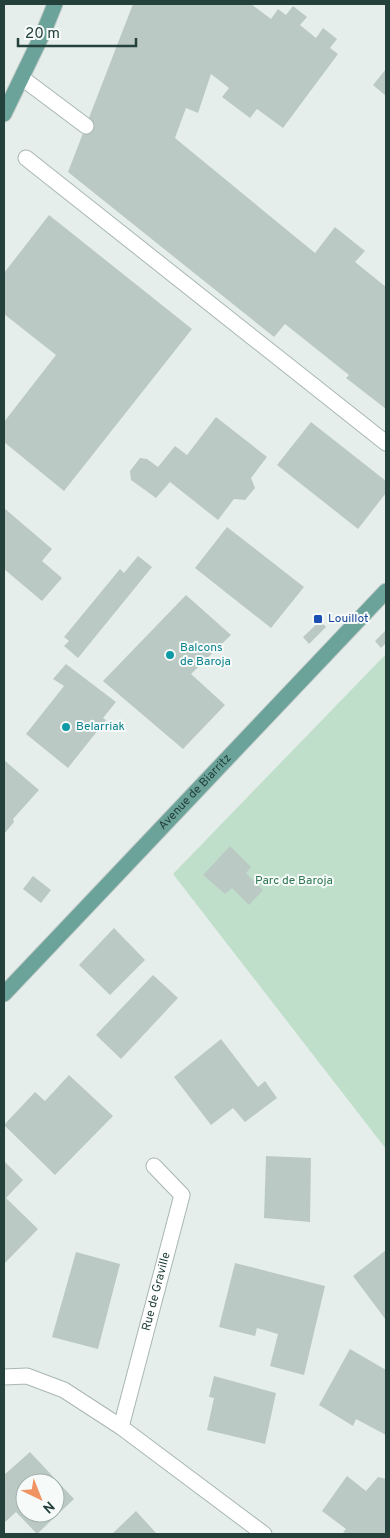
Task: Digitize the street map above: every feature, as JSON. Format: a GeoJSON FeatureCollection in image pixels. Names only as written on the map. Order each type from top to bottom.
{"type":"FeatureCollection","features":[{"type":"Feature","properties":{"kind":"main road"},"geometry":{"type":"LineString","coordinates":[[4,114],[55,4]]}},
{"type":"Feature","properties":{"kind":"main road","name":"Avenue de Biarritz"},"geometry":{"type":"LineString","coordinates":[[4,994],[386,591]]}},
{"type":"Feature","properties":{"kind":"street"},"geometry":{"type":"LineString","coordinates":[[22,78],[86,126]]}},
{"type":"Feature","properties":{"kind":"street"},"geometry":{"type":"LineString","coordinates":[[26,158],[386,443]]}},
{"type":"Feature","properties":{"kind":"street","name":"Rue de Graville"},"geometry":{"type":"LineString","coordinates":[[121,1427],[182,1195],[154,1166]]}},
{"type":"Feature","properties":{"kind":"street"},"geometry":{"type":"LineString","coordinates":[[4,1377],[27,1376],[64,1390],[121,1427],[264,1534]]}},
{"type":"Feature","properties":{"kind":"green space","name":"Parc de Baroja"},"geometry":{"type":"Polygon","coordinates":[[[386,654],[386,1149],[173,874],[386,654]]]}},
{"type":"Feature","properties":{"kind":"building"},"geometry":{"type":"Polygon","coordinates":[[[133,4],[251,4],[271,19],[278,9],[286,15],[293,6],[307,17],[300,25],[316,38],[323,28],[337,39],[330,48],[338,54],[283,128],[257,109],[250,118],[222,97],[229,88],[211,74],[198,113],[186,108],[175,138],[315,253],[335,227],[365,251],[355,262],[386,287],[386,409],[346,378],[349,375],[285,324],[274,337],[68,172],[133,4]]]}},
{"type":"Feature","properties":{"kind":"building"},"geometry":{"type":"Polygon","coordinates":[[[386,69],[386,96],[373,85],[386,69]]]}},
{"type":"Feature","properties":{"kind":"building"},"geometry":{"type":"Polygon","coordinates":[[[49,215],[192,329],[64,491],[4,442],[4,422],[56,355],[4,314],[4,273],[49,215]]]}},
{"type":"Feature","properties":{"kind":"building"},"geometry":{"type":"Polygon","coordinates":[[[216,417],[267,457],[251,478],[255,488],[245,500],[234,499],[218,520],[170,482],[156,498],[131,480],[130,471],[140,458],[147,459],[158,467],[175,446],[187,455],[216,417]]]}},
{"type":"Feature","properties":{"kind":"building"},"geometry":{"type":"Polygon","coordinates":[[[311,422],[386,481],[386,493],[358,529],[277,465],[311,422]]]}},
{"type":"Feature","properties":{"kind":"building"},"geometry":{"type":"Polygon","coordinates":[[[4,508],[52,549],[42,561],[62,578],[42,601],[4,569],[4,508]]]}},
{"type":"Feature","properties":{"kind":"building"},"geometry":{"type":"Polygon","coordinates":[[[227,527],[304,587],[271,628],[195,568],[227,527]]]}},
{"type":"Feature","properties":{"kind":"building"},"geometry":{"type":"Polygon","coordinates":[[[138,556],[152,567],[78,658],[64,646],[69,641],[64,637],[120,569],[124,573],[138,556]]]}},
{"type":"Feature","properties":{"kind":"building","name":"Balcons de Baroja"},"geometry":{"type":"Polygon","coordinates":[[[186,595],[231,635],[191,674],[225,705],[183,749],[103,681],[186,595]]]}},
{"type":"Feature","properties":{"kind":"building"},"geometry":{"type":"Polygon","coordinates":[[[320,621],[326,627],[309,644],[303,637],[320,621]]]}},
{"type":"Feature","properties":{"kind":"building"},"geometry":{"type":"Polygon","coordinates":[[[386,630],[386,643],[381,648],[375,641],[386,630]]]}},
{"type":"Feature","properties":{"kind":"building","name":"Belarriak"},"geometry":{"type":"Polygon","coordinates":[[[66,664],[116,702],[103,718],[106,720],[68,768],[26,734],[64,686],[53,679],[66,664]]]}},
{"type":"Feature","properties":{"kind":"building"},"geometry":{"type":"Polygon","coordinates":[[[4,760],[39,790],[13,819],[14,822],[4,834],[4,760]]]}},
{"type":"Feature","properties":{"kind":"building"},"geometry":{"type":"Polygon","coordinates":[[[230,846],[251,867],[246,873],[263,890],[249,905],[232,888],[225,894],[203,875],[230,846]]]}},
{"type":"Feature","properties":{"kind":"building"},"geometry":{"type":"Polygon","coordinates":[[[33,876],[51,890],[41,903],[23,889],[33,876]]]}},
{"type":"Feature","properties":{"kind":"building"},"geometry":{"type":"Polygon","coordinates":[[[114,928],[145,960],[110,995],[79,965],[114,928]]]}},
{"type":"Feature","properties":{"kind":"building"},"geometry":{"type":"Polygon","coordinates":[[[153,975],[178,998],[121,1059],[96,1035],[153,975]]]}},
{"type":"Feature","properties":{"kind":"building"},"geometry":{"type":"Polygon","coordinates":[[[221,1039],[258,1087],[265,1081],[277,1098],[245,1122],[233,1108],[211,1125],[174,1077],[221,1039]]]}},
{"type":"Feature","properties":{"kind":"building"},"geometry":{"type":"Polygon","coordinates":[[[69,1075],[113,1116],[55,1175],[4,1125],[35,1092],[45,1101],[69,1075]]]}},
{"type":"Feature","properties":{"kind":"building"},"geometry":{"type":"Polygon","coordinates":[[[266,1156],[311,1158],[310,1222],[264,1218],[266,1156]]]}},
{"type":"Feature","properties":{"kind":"building"},"geometry":{"type":"Polygon","coordinates":[[[4,1161],[23,1180],[6,1198],[38,1229],[4,1264],[4,1161]]]}},
{"type":"Feature","properties":{"kind":"building"},"geometry":{"type":"Polygon","coordinates":[[[386,1250],[386,1320],[353,1276],[386,1250]]]}},
{"type":"Feature","properties":{"kind":"building"},"geometry":{"type":"Polygon","coordinates":[[[76,1252],[120,1264],[98,1349],[52,1337],[76,1252]]]}},
{"type":"Feature","properties":{"kind":"building"},"geometry":{"type":"Polygon","coordinates":[[[235,1263],[325,1286],[304,1375],[270,1366],[278,1334],[257,1328],[255,1336],[219,1327],[235,1263]]]}},
{"type":"Feature","properties":{"kind":"building"},"geometry":{"type":"Polygon","coordinates":[[[350,1349],[386,1370],[386,1435],[356,1419],[353,1426],[319,1405],[350,1349]]]}},
{"type":"Feature","properties":{"kind":"building"},"geometry":{"type":"Polygon","coordinates":[[[214,1376],[276,1393],[265,1444],[207,1430],[214,1398],[209,1397],[214,1376]]]}},
{"type":"Feature","properties":{"kind":"building"},"geometry":{"type":"Polygon","coordinates":[[[30,1452],[50,1473],[15,1473],[15,1513],[4,1523],[4,1475],[30,1452]]]}},
{"type":"Feature","properties":{"kind":"building"},"geometry":{"type":"Polygon","coordinates":[[[347,1476],[366,1491],[378,1477],[386,1479],[386,1534],[347,1534],[343,1532],[346,1529],[322,1511],[347,1476]]]}},
{"type":"Feature","properties":{"kind":"building"},"geometry":{"type":"Polygon","coordinates":[[[65,1489],[74,1499],[65,1508],[65,1489]]]}},
{"type":"Feature","properties":{"kind":"building"},"geometry":{"type":"Polygon","coordinates":[[[136,1511],[157,1534],[112,1534],[136,1511]]]}},
{"type":"Feature","properties":{"kind":"building"},"geometry":{"type":"Polygon","coordinates":[[[26,1523],[49,1523],[37,1534],[26,1523]]]}},
{"type":"Feature","properties":{"kind":"place","name":"Louillot"},"geometry":{"type":"Point","coordinates":[318,619]}},
{"type":"Feature","properties":{"kind":"place","name":"Balcons de Baroja"},"geometry":{"type":"Point","coordinates":[170,655]}},
{"type":"Feature","properties":{"kind":"place","name":"Belarriak"},"geometry":{"type":"Point","coordinates":[66,727]}}]}
